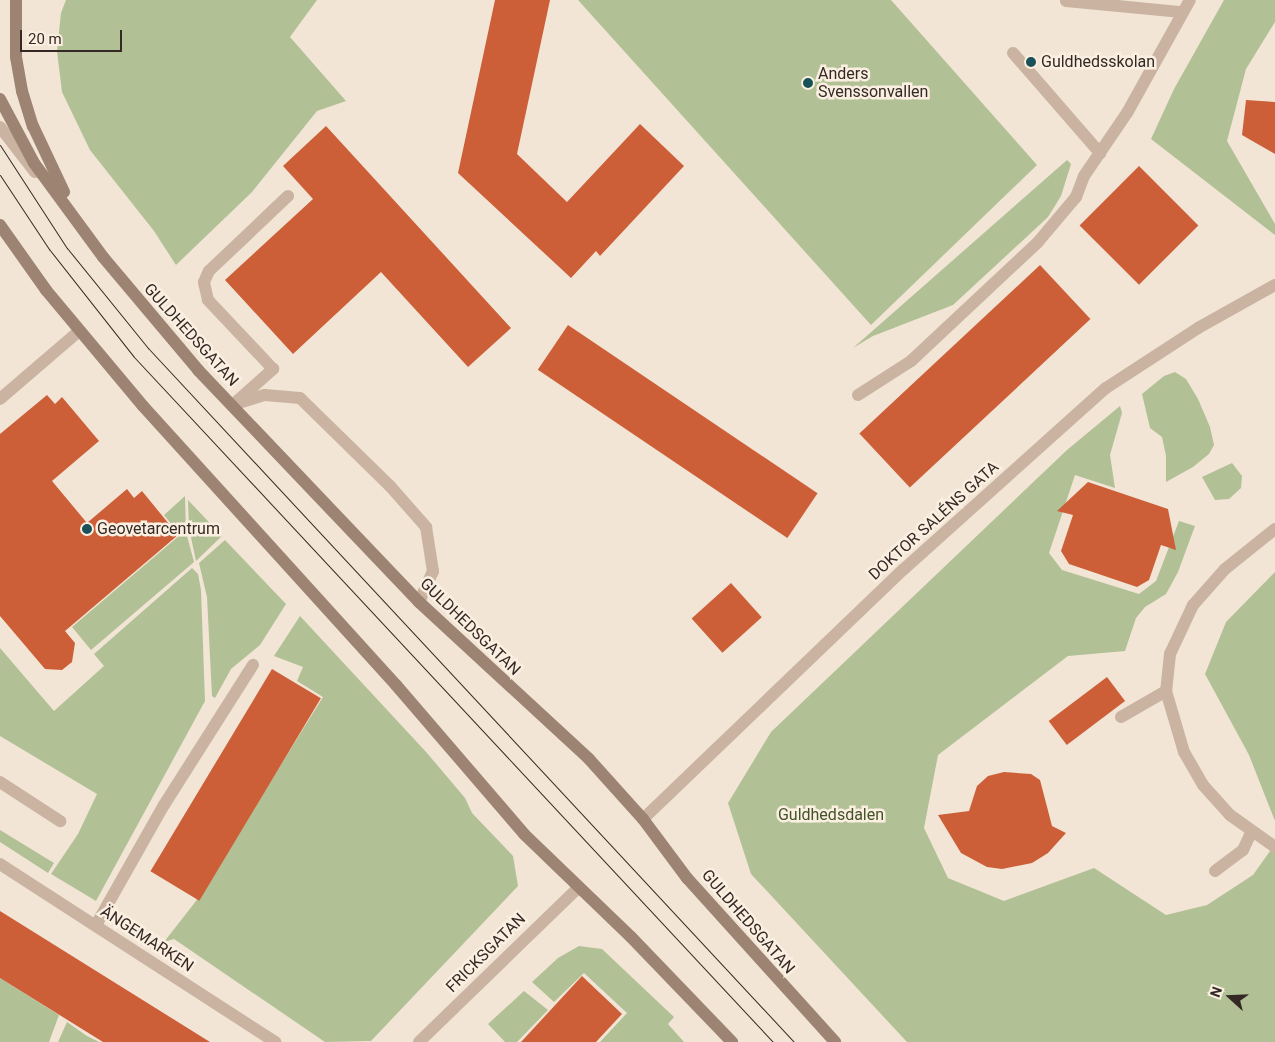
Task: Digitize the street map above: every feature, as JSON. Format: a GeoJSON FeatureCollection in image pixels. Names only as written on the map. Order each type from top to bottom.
{"type":"FeatureCollection","features":[{"type":"Feature","properties":{"kind":"street","name":"GULDHEDSGATAN"},"geometry":{"type":"LineString","coordinates":[[16,0],[16,57],[22,91],[42,148],[86,231]]}},
{"type":"Feature","properties":{"kind":"street"},"geometry":{"type":"LineString","coordinates":[[858,395],[911,361],[1038,242],[1076,197],[1084,176],[1127,113],[1181,12],[1190,0]]}},
{"type":"Feature","properties":{"kind":"street"},"geometry":{"type":"LineString","coordinates":[[1066,1],[1181,12]]}},
{"type":"Feature","properties":{"kind":"street"},"geometry":{"type":"LineString","coordinates":[[1013,53],[1100,153]]}},
{"type":"Feature","properties":{"kind":"street","name":"GULDHEDSGATAN"},"geometry":{"type":"LineString","coordinates":[[0,99],[34,163],[153,319],[419,602],[589,759],[644,819],[687,878],[835,1042]]}},
{"type":"Feature","properties":{"kind":"street"},"geometry":{"type":"LineString","coordinates":[[0,127],[86,231]]}},
{"type":"Feature","properties":{"kind":"street"},"geometry":{"type":"LineString","coordinates":[[232,405],[273,369],[208,300],[204,282],[209,272],[288,196]]}},
{"type":"Feature","properties":{"kind":"street"},"geometry":{"type":"LineString","coordinates":[[0,225],[79,331],[524,834],[631,937],[732,1042]]}},
{"type":"Feature","properties":{"kind":"street","name":"DOKTOR SALÉNS GATA"},"geometry":{"type":"LineString","coordinates":[[644,819],[904,569],[1106,388],[1198,328],[1275,285]]}},
{"type":"Feature","properties":{"kind":"street"},"geometry":{"type":"LineString","coordinates":[[0,399],[79,331]]}},
{"type":"Feature","properties":{"kind":"street"},"geometry":{"type":"LineString","coordinates":[[232,405],[265,395],[300,398],[390,486],[426,528],[432,571],[419,602]]}},
{"type":"Feature","properties":{"kind":"street"},"geometry":{"type":"LineString","coordinates":[[1275,529],[1225,569],[1193,605],[1170,654],[1166,692],[1169,709],[1195,772],[1215,800],[1251,833],[1275,847]]}},
{"type":"Feature","properties":{"kind":"street"},"geometry":{"type":"LineString","coordinates":[[96,925],[164,805],[253,665]]}},
{"type":"Feature","properties":{"kind":"street"},"geometry":{"type":"LineString","coordinates":[[1121,717],[1166,692]]}},
{"type":"Feature","properties":{"kind":"street"},"geometry":{"type":"LineString","coordinates":[[0,782],[60,821]]}},
{"type":"Feature","properties":{"kind":"street"},"geometry":{"type":"LineString","coordinates":[[1215,871],[1242,850],[1251,833]]}},
{"type":"Feature","properties":{"kind":"street","name":"ÄNGEMARKEN"},"geometry":{"type":"LineString","coordinates":[[0,864],[275,1042]]}},
{"type":"Feature","properties":{"kind":"street","name":"FRICKSGATAN"},"geometry":{"type":"LineString","coordinates":[[419,1042],[578,888]]}},
{"type":"Feature","properties":{"kind":"green space"},"geometry":{"type":"Polygon","coordinates":[[[66,0],[317,0],[290,37],[346,101],[317,111],[252,192],[176,265],[154,231],[90,150],[62,92],[57,51],[61,13],[66,0]]]}},
{"type":"Feature","properties":{"kind":"green space","name":"Anders Svenssonvallen"},"geometry":{"type":"Polygon","coordinates":[[[578,0],[891,0],[1037,165],[871,325],[578,0]]]}},
{"type":"Feature","properties":{"kind":"green space"},"geometry":{"type":"Polygon","coordinates":[[[1224,0],[1275,0],[1275,22],[1246,69],[1227,141],[1275,224],[1275,235],[1151,139],[1174,89],[1224,0]]]}},
{"type":"Feature","properties":{"kind":"green space"},"geometry":{"type":"Polygon","coordinates":[[[1067,160],[1071,164],[1061,196],[1048,217],[953,305],[873,336],[853,348],[1067,160]]]}},
{"type":"Feature","properties":{"kind":"green space"},"geometry":{"type":"Polygon","coordinates":[[[1175,372],[1186,379],[1198,399],[1210,427],[1214,445],[1209,454],[1193,467],[1166,482],[1166,456],[1162,437],[1150,428],[1142,394],[1164,376],[1175,372]]]}},
{"type":"Feature","properties":{"kind":"green space","name":"Guldhedsdalen"},"geometry":{"type":"Polygon","coordinates":[[[1120,406],[1122,413],[1110,455],[1115,488],[1075,475],[1049,553],[1062,570],[1139,594],[1156,581],[1179,521],[1195,526],[1178,572],[1166,594],[1145,607],[1136,618],[1125,651],[1068,656],[938,755],[924,828],[948,878],[1004,901],[1094,868],[1166,915],[1207,905],[1253,875],[1275,844],[1275,1042],[907,1042],[751,874],[728,803],[771,732],[1067,450],[1120,406]]]}},
{"type":"Feature","properties":{"kind":"green space"},"geometry":{"type":"Polygon","coordinates":[[[1232,463],[1242,476],[1241,488],[1229,499],[1215,500],[1202,477],[1232,463]]]}},
{"type":"Feature","properties":{"kind":"green space"},"geometry":{"type":"Polygon","coordinates":[[[185,496],[186,532],[194,562],[91,650],[72,627],[180,535],[164,515],[185,496]]]}},
{"type":"Feature","properties":{"kind":"green space"},"geometry":{"type":"Polygon","coordinates":[[[188,500],[222,536],[196,561],[189,528],[188,500]]]}},
{"type":"Feature","properties":{"kind":"green space"},"geometry":{"type":"Polygon","coordinates":[[[225,540],[286,604],[260,645],[231,669],[215,698],[212,696],[207,597],[199,563],[225,540]]]}},
{"type":"Feature","properties":{"kind":"green space"},"geometry":{"type":"Polygon","coordinates":[[[192,568],[198,574],[201,590],[205,701],[96,901],[51,874],[78,834],[97,794],[0,736],[0,648],[54,711],[104,666],[94,654],[192,568]]]}},
{"type":"Feature","properties":{"kind":"green space"},"geometry":{"type":"Polygon","coordinates":[[[1275,572],[1275,821],[1249,755],[1205,674],[1226,622],[1275,572]]]}},
{"type":"Feature","properties":{"kind":"green space"},"geometry":{"type":"Polygon","coordinates":[[[300,616],[427,753],[465,798],[472,813],[513,856],[518,886],[371,1041],[325,1042],[174,939],[164,942],[196,901],[323,697],[297,681],[303,667],[274,656],[300,616]]]}},
{"type":"Feature","properties":{"kind":"green space"},"geometry":{"type":"Polygon","coordinates":[[[0,830],[54,863],[48,873],[0,842],[0,830]]]}},
{"type":"Feature","properties":{"kind":"green space"},"geometry":{"type":"Polygon","coordinates":[[[579,946],[602,949],[674,1017],[668,1024],[684,1042],[600,1042],[627,1013],[584,973],[554,1002],[532,982],[558,958],[579,946]]]}},
{"type":"Feature","properties":{"kind":"green space"},"geometry":{"type":"Polygon","coordinates":[[[0,978],[59,1015],[49,1042],[0,1042],[0,978]]]}},
{"type":"Feature","properties":{"kind":"green space"},"geometry":{"type":"Polygon","coordinates":[[[524,991],[548,1010],[517,1042],[505,1042],[488,1024],[524,991]]]}},
{"type":"Feature","properties":{"kind":"green space"},"geometry":{"type":"Polygon","coordinates":[[[67,1022],[87,1036],[99,1042],[58,1042],[67,1022]]]}},
{"type":"Feature","properties":{"kind":"building"},"geometry":{"type":"Polygon","coordinates":[[[495,0],[550,0],[517,154],[567,202],[640,124],[684,166],[600,256],[596,251],[571,278],[458,173],[495,0]]]}},
{"type":"Feature","properties":{"kind":"building"},"geometry":{"type":"Polygon","coordinates":[[[1246,100],[1275,102],[1275,154],[1242,135],[1246,100]]]}},
{"type":"Feature","properties":{"kind":"building"},"geometry":{"type":"Polygon","coordinates":[[[326,126],[511,328],[468,367],[381,272],[293,354],[225,280],[313,199],[283,166],[326,126]]]}},
{"type":"Feature","properties":{"kind":"building"},"geometry":{"type":"Polygon","coordinates":[[[1139,166],[1198,225],[1139,285],[1080,225],[1139,166]]]}},
{"type":"Feature","properties":{"kind":"building"},"geometry":{"type":"Polygon","coordinates":[[[1040,265],[1090,319],[910,488],[859,433],[1040,265]]]}},
{"type":"Feature","properties":{"kind":"building"},"geometry":{"type":"Polygon","coordinates":[[[568,325],[818,493],[787,538],[538,370],[568,325]]]}},
{"type":"Feature","properties":{"kind":"building","name":"Geovetarcentrum"},"geometry":{"type":"Polygon","coordinates":[[[47,395],[55,404],[62,397],[99,441],[52,481],[87,523],[127,489],[134,498],[142,491],[178,535],[65,631],[75,643],[72,662],[62,670],[45,669],[0,616],[0,434],[47,395]]]}},
{"type":"Feature","properties":{"kind":"building"},"geometry":{"type":"Polygon","coordinates":[[[1088,482],[1168,509],[1176,550],[1161,545],[1149,580],[1137,587],[1069,564],[1061,551],[1073,515],[1057,511],[1088,482]]]}},
{"type":"Feature","properties":{"kind":"building"},"geometry":{"type":"Polygon","coordinates":[[[731,583],[762,617],[722,653],[692,618],[731,583]]]}},
{"type":"Feature","properties":{"kind":"building"},"geometry":{"type":"Polygon","coordinates":[[[272,669],[321,698],[199,901],[150,871],[272,669]]]}},
{"type":"Feature","properties":{"kind":"building"},"geometry":{"type":"Polygon","coordinates":[[[1107,677],[1125,701],[1067,745],[1049,721],[1107,677]]]}},
{"type":"Feature","properties":{"kind":"building"},"geometry":{"type":"Polygon","coordinates":[[[1004,772],[1031,774],[1040,780],[1052,826],[1066,833],[1048,853],[1032,863],[1002,869],[987,867],[961,853],[938,815],[969,811],[977,786],[988,776],[1004,772]]]}},
{"type":"Feature","properties":{"kind":"building"},"geometry":{"type":"Polygon","coordinates":[[[0,911],[210,1042],[103,1042],[0,978],[0,911]]]}},
{"type":"Feature","properties":{"kind":"building"},"geometry":{"type":"Polygon","coordinates":[[[582,976],[622,1014],[596,1042],[521,1042],[582,976]]]}},
{"type":"Feature","properties":{"kind":"tram line"},"geometry":{"type":"LineString","coordinates":[[0,145],[67,248],[148,348],[794,1042]]}},
{"type":"Feature","properties":{"kind":"tram line"},"geometry":{"type":"LineString","coordinates":[[0,175],[49,249],[134,357],[773,1042]]}},
{"type":"Feature","properties":{"kind":"place","name":"Guldhedsskolan"},"geometry":{"type":"Point","coordinates":[1031,62]}},
{"type":"Feature","properties":{"kind":"place","name":"Anders Svenssonvallen"},"geometry":{"type":"Point","coordinates":[808,83]}},
{"type":"Feature","properties":{"kind":"place","name":"Geovetarcentrum"},"geometry":{"type":"Point","coordinates":[87,529]}}]}
